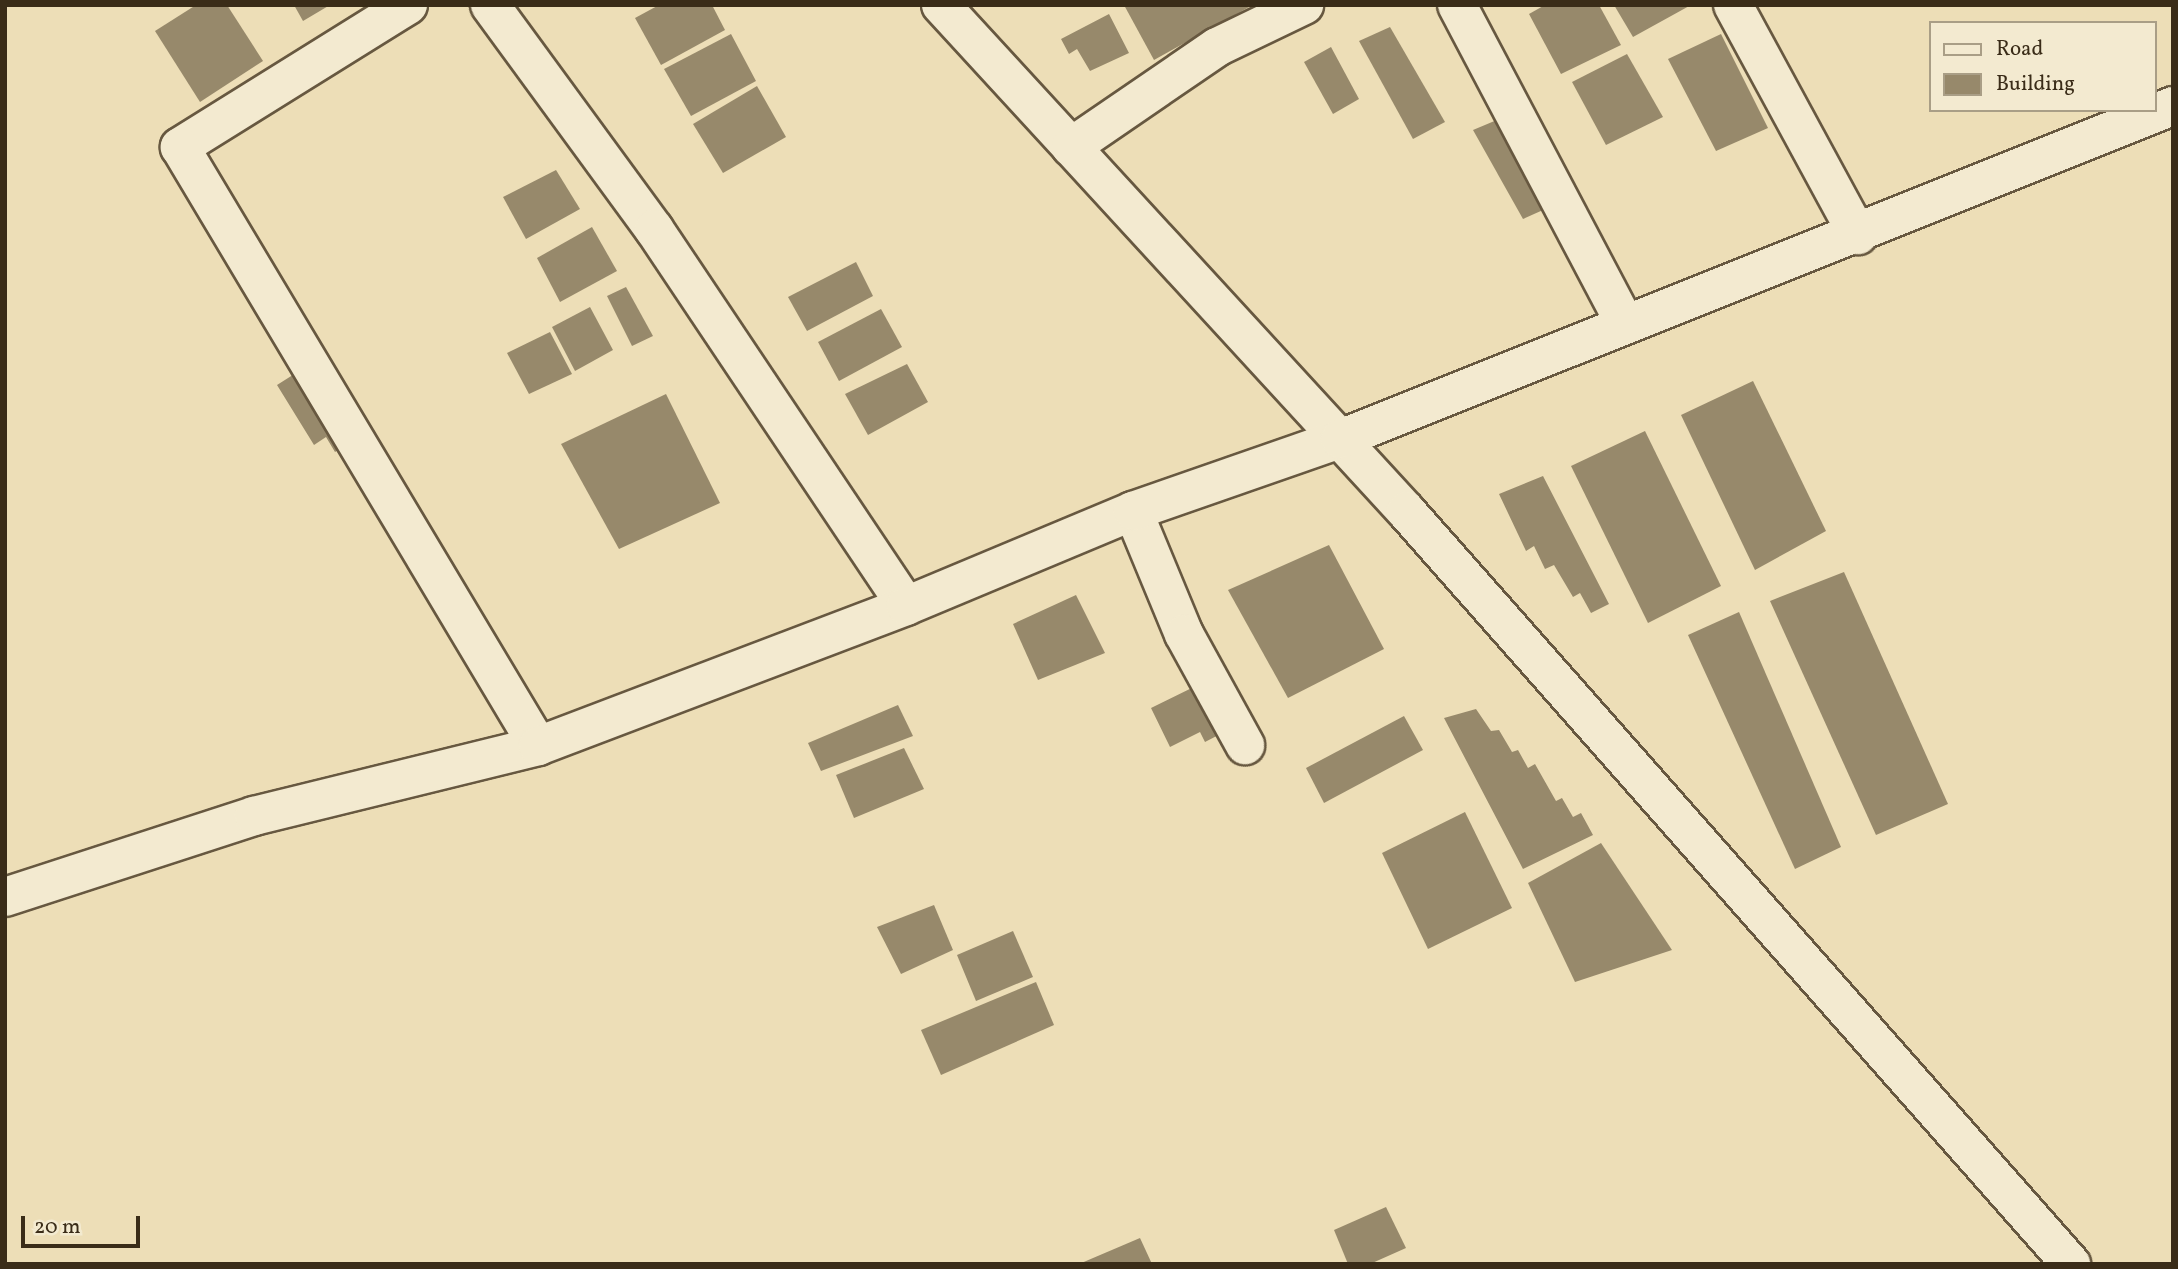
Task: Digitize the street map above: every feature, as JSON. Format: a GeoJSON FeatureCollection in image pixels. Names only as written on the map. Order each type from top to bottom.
{"type":"FeatureCollection","features":[{"type":"Feature","properties":{"kind":"street"},"geometry":{"type":"LineString","coordinates":[[408,5],[180,146],[538,746]]}},
{"type":"Feature","properties":{"kind":"street"},"geometry":{"type":"LineString","coordinates":[[490,5],[654,229],[906,606]]}},
{"type":"Feature","properties":{"kind":"street"},"geometry":{"type":"LineString","coordinates":[[941,5],[1340,439],[2071,1264]]}},
{"type":"Feature","properties":{"kind":"street"},"geometry":{"type":"LineString","coordinates":[[1071,147],[1217,47],[1304,5]]}},
{"type":"Feature","properties":{"kind":"street"},"geometry":{"type":"LineString","coordinates":[[1457,5],[1625,323]]}},
{"type":"Feature","properties":{"kind":"street"},"geometry":{"type":"LineString","coordinates":[[1733,5],[1858,235]]}},
{"type":"Feature","properties":{"kind":"street"},"geometry":{"type":"LineString","coordinates":[[5,897],[254,816],[538,746],[906,606],[1133,511],[1340,439],[1625,323],[1858,235],[2173,106]]}},
{"type":"Feature","properties":{"kind":"street"},"geometry":{"type":"LineString","coordinates":[[1133,511],[1184,634],[1245,745]]}},
{"type":"Feature","properties":{"kind":"building"},"geometry":{"type":"Polygon","coordinates":[[[196,5],[227,5],[263,61],[200,102],[155,31],[196,5]]]}},
{"type":"Feature","properties":{"kind":"building"},"geometry":{"type":"Polygon","coordinates":[[[294,5],[330,5],[303,21],[294,5]]]}},
{"type":"Feature","properties":{"kind":"building"},"geometry":{"type":"Polygon","coordinates":[[[659,5],[712,5],[725,30],[661,65],[635,18],[659,5]]]}},
{"type":"Feature","properties":{"kind":"building"},"geometry":{"type":"Polygon","coordinates":[[[1124,5],[1248,5],[1249,7],[1154,60],[1124,5]]]}},
{"type":"Feature","properties":{"kind":"building"},"geometry":{"type":"Polygon","coordinates":[[[1545,5],[1599,5],[1621,45],[1561,74],[1529,14],[1545,5]]]}},
{"type":"Feature","properties":{"kind":"building"},"geometry":{"type":"Polygon","coordinates":[[[1614,5],[1691,5],[1633,37],[1614,5]]]}},
{"type":"Feature","properties":{"kind":"building"},"geometry":{"type":"Polygon","coordinates":[[[1109,14],[1129,53],[1090,71],[1077,49],[1069,54],[1061,39],[1109,14]]]}},
{"type":"Feature","properties":{"kind":"building"},"geometry":{"type":"Polygon","coordinates":[[[1390,27],[1445,122],[1413,139],[1359,41],[1390,27]]]}},
{"type":"Feature","properties":{"kind":"building"},"geometry":{"type":"Polygon","coordinates":[[[731,34],[756,81],[691,116],[664,69],[731,34]]]}},
{"type":"Feature","properties":{"kind":"building"},"geometry":{"type":"Polygon","coordinates":[[[1721,34],[1768,128],[1716,151],[1668,59],[1721,34]]]}},
{"type":"Feature","properties":{"kind":"building"},"geometry":{"type":"Polygon","coordinates":[[[1331,47],[1359,99],[1333,114],[1304,62],[1331,47]]]}},
{"type":"Feature","properties":{"kind":"building"},"geometry":{"type":"Polygon","coordinates":[[[1627,54],[1663,117],[1606,145],[1572,82],[1627,54]]]}},
{"type":"Feature","properties":{"kind":"building"},"geometry":{"type":"Polygon","coordinates":[[[757,86],[786,137],[723,173],[693,124],[757,86]]]}},
{"type":"Feature","properties":{"kind":"building"},"geometry":{"type":"Polygon","coordinates":[[[1504,117],[1552,206],[1523,219],[1473,130],[1504,117]]]}},
{"type":"Feature","properties":{"kind":"building"},"geometry":{"type":"Polygon","coordinates":[[[556,170],[580,209],[526,239],[503,197],[556,170]]]}},
{"type":"Feature","properties":{"kind":"building"},"geometry":{"type":"Polygon","coordinates":[[[592,227],[617,271],[560,302],[537,258],[592,227]]]}},
{"type":"Feature","properties":{"kind":"building"},"geometry":{"type":"Polygon","coordinates":[[[856,262],[873,296],[807,331],[788,297],[856,262]]]}},
{"type":"Feature","properties":{"kind":"building"},"geometry":{"type":"Polygon","coordinates":[[[626,287],[653,336],[632,346],[607,296],[626,287]]]}},
{"type":"Feature","properties":{"kind":"building"},"geometry":{"type":"Polygon","coordinates":[[[590,307],[613,350],[575,371],[552,327],[590,307]]]}},
{"type":"Feature","properties":{"kind":"building"},"geometry":{"type":"Polygon","coordinates":[[[881,309],[902,347],[839,381],[818,342],[881,309]]]}},
{"type":"Feature","properties":{"kind":"building"},"geometry":{"type":"Polygon","coordinates":[[[550,332],[572,374],[529,394],[507,353],[550,332]]]}},
{"type":"Feature","properties":{"kind":"building"},"geometry":{"type":"Polygon","coordinates":[[[907,364],[928,402],[868,435],[845,394],[907,364]]]}},
{"type":"Feature","properties":{"kind":"building"},"geometry":{"type":"Polygon","coordinates":[[[307,366],[352,441],[335,452],[326,437],[314,445],[277,385],[307,366]]]}},
{"type":"Feature","properties":{"kind":"building"},"geometry":{"type":"Polygon","coordinates":[[[1753,381],[1826,531],[1755,570],[1681,415],[1753,381]]]}},
{"type":"Feature","properties":{"kind":"building"},"geometry":{"type":"Polygon","coordinates":[[[666,394],[720,503],[619,549],[561,444],[666,394]]]}},
{"type":"Feature","properties":{"kind":"building"},"geometry":{"type":"Polygon","coordinates":[[[1645,431],[1721,586],[1648,623],[1571,466],[1645,431]]]}},
{"type":"Feature","properties":{"kind":"building"},"geometry":{"type":"Polygon","coordinates":[[[1543,476],[1609,604],[1591,613],[1580,593],[1573,597],[1554,565],[1545,569],[1534,546],[1526,551],[1499,494],[1543,476]]]}},
{"type":"Feature","properties":{"kind":"building"},"geometry":{"type":"Polygon","coordinates":[[[1329,545],[1384,649],[1288,698],[1228,590],[1329,545]]]}},
{"type":"Feature","properties":{"kind":"building"},"geometry":{"type":"Polygon","coordinates":[[[1844,572],[1948,804],[1876,835],[1770,601],[1844,572]]]}},
{"type":"Feature","properties":{"kind":"building"},"geometry":{"type":"Polygon","coordinates":[[[1076,595],[1105,653],[1038,680],[1013,624],[1076,595]]]}},
{"type":"Feature","properties":{"kind":"building"},"geometry":{"type":"Polygon","coordinates":[[[1739,612],[1841,847],[1795,869],[1688,635],[1739,612]]]}},
{"type":"Feature","properties":{"kind":"building"},"geometry":{"type":"Polygon","coordinates":[[[1206,681],[1230,729],[1205,742],[1200,732],[1170,747],[1151,708],[1206,681]]]}},
{"type":"Feature","properties":{"kind":"building"},"geometry":{"type":"Polygon","coordinates":[[[898,705],[913,736],[821,771],[808,743],[898,705]]]}},
{"type":"Feature","properties":{"kind":"building"},"geometry":{"type":"Polygon","coordinates":[[[1476,709],[1491,731],[1499,730],[1512,752],[1518,750],[1528,768],[1535,764],[1556,801],[1562,798],[1573,817],[1581,813],[1593,835],[1523,869],[1444,718],[1476,709]]]}},
{"type":"Feature","properties":{"kind":"building"},"geometry":{"type":"Polygon","coordinates":[[[1404,716],[1423,750],[1324,803],[1306,768],[1404,716]]]}},
{"type":"Feature","properties":{"kind":"building"},"geometry":{"type":"Polygon","coordinates":[[[904,748],[924,789],[854,818],[836,775],[904,748]]]}},
{"type":"Feature","properties":{"kind":"building"},"geometry":{"type":"Polygon","coordinates":[[[1465,812],[1512,908],[1428,949],[1382,853],[1465,812]]]}},
{"type":"Feature","properties":{"kind":"building"},"geometry":{"type":"Polygon","coordinates":[[[1601,843],[1672,950],[1575,982],[1528,883],[1601,843]]]}},
{"type":"Feature","properties":{"kind":"building"},"geometry":{"type":"Polygon","coordinates":[[[934,905],[953,950],[901,974],[877,927],[934,905]]]}},
{"type":"Feature","properties":{"kind":"building"},"geometry":{"type":"Polygon","coordinates":[[[1013,931],[1033,977],[976,1001],[957,955],[1013,931]]]}},
{"type":"Feature","properties":{"kind":"building"},"geometry":{"type":"Polygon","coordinates":[[[1036,982],[1054,1025],[941,1075],[921,1030],[1036,982]]]}},
{"type":"Feature","properties":{"kind":"building"},"geometry":{"type":"Polygon","coordinates":[[[1386,1207],[1406,1248],[1370,1264],[1348,1264],[1334,1230],[1386,1207]]]}},
{"type":"Feature","properties":{"kind":"building"},"geometry":{"type":"Polygon","coordinates":[[[1140,1238],[1152,1264],[1079,1264],[1140,1238]]]}}]}
